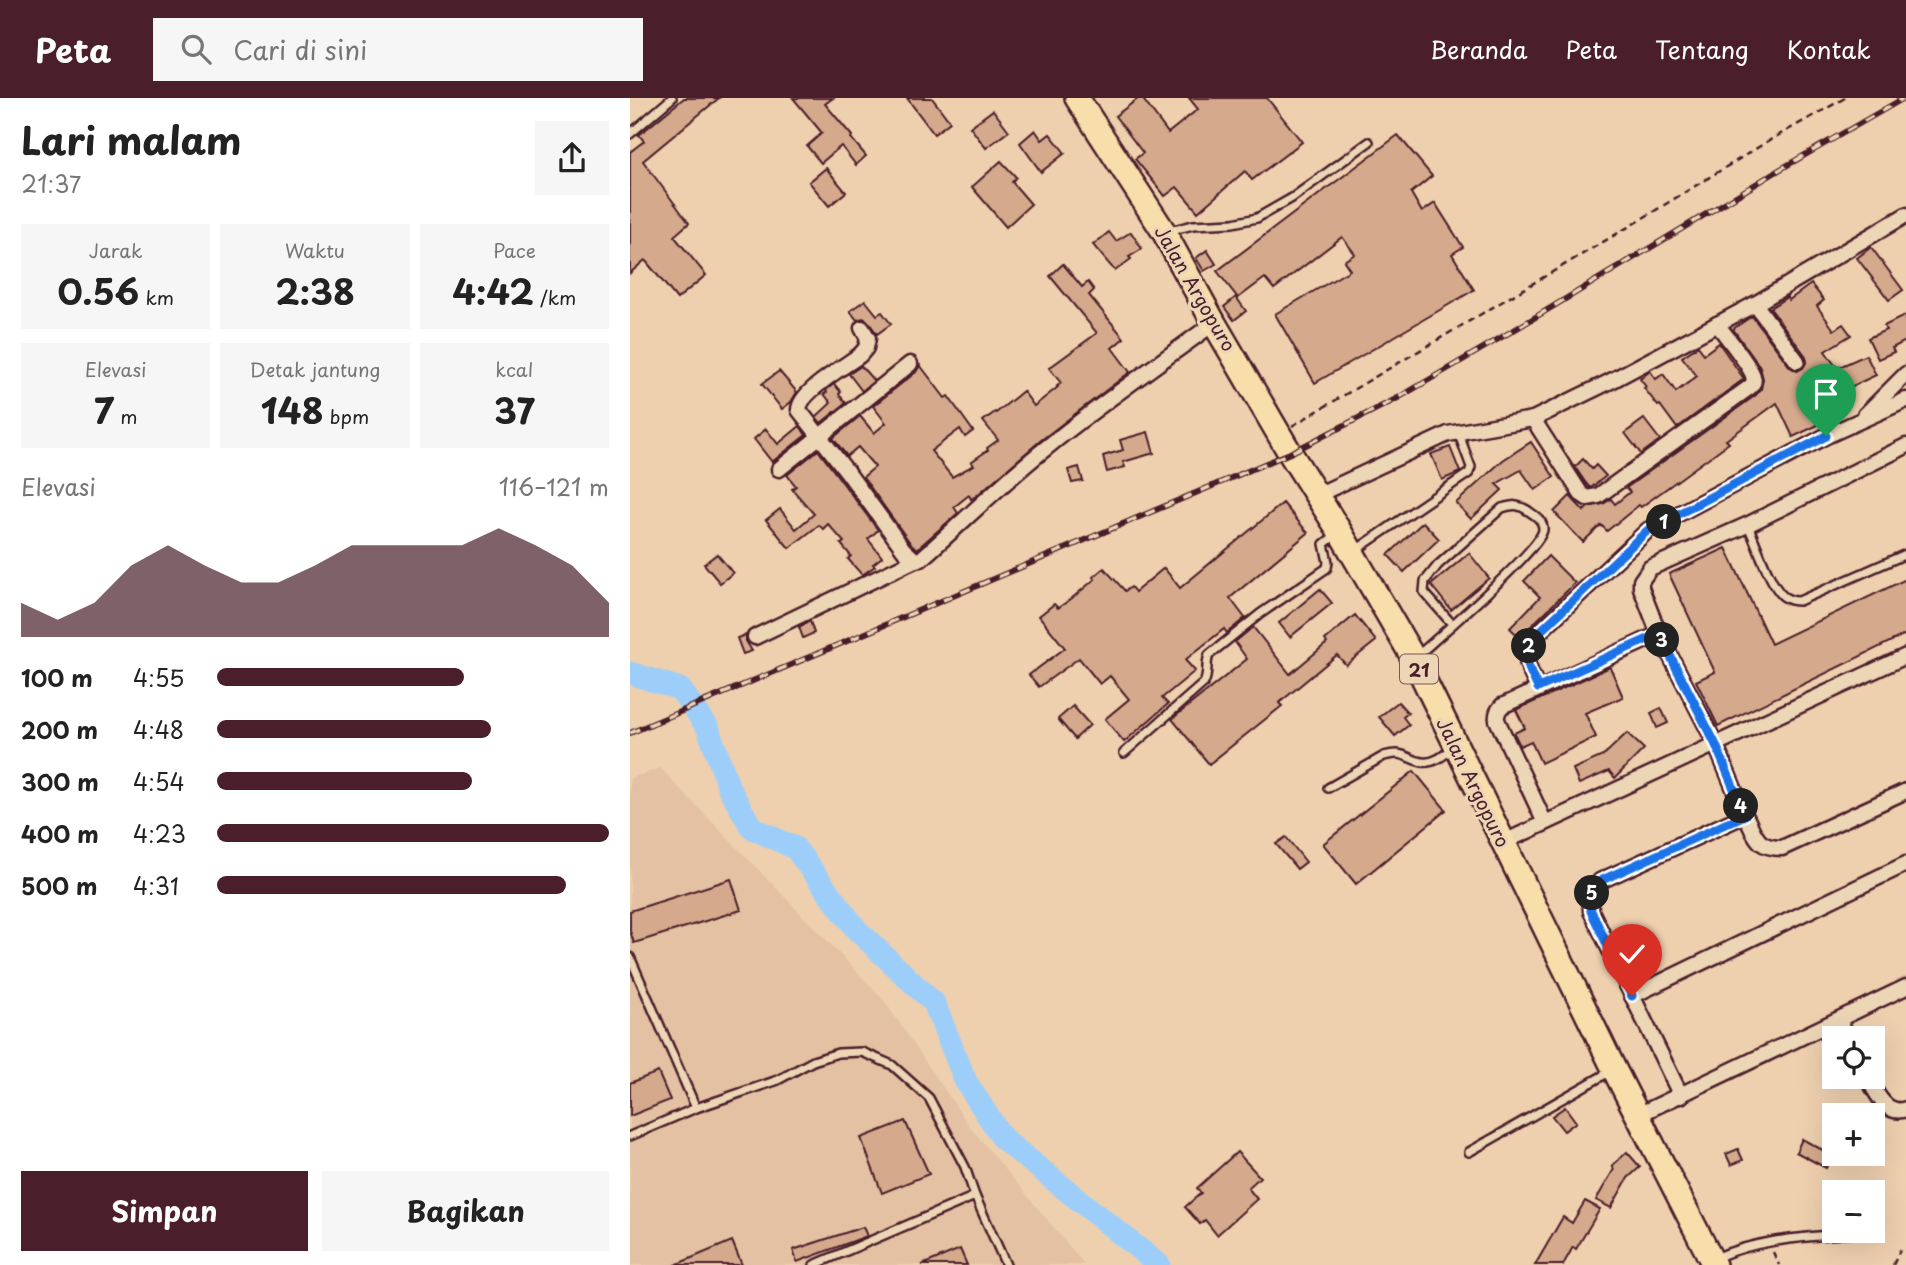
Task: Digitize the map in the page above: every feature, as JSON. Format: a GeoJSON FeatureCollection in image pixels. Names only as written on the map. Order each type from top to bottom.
{"type":"FeatureCollection","features":[{"type":"Feature","properties":{"kind":"highway","name":"Jalan Argopuro"},"geometry":{"type":"LineString","coordinates":[[1077,98],[1164,232],[1214,323],[1414,659],[1614,1069],[1713,1262]]}},
{"type":"Feature","properties":{"kind":"street"},"geometry":{"type":"LineString","coordinates":[[1317,495],[1448,434],[1533,419],[1611,381],[1755,304],[1906,215]]}},
{"type":"Feature","properties":{"kind":"street"},"geometry":{"type":"LineString","coordinates":[[1755,304],[1797,361]]}},
{"type":"Feature","properties":{"kind":"street"},"geometry":{"type":"LineString","coordinates":[[755,637],[921,559],[1046,447],[1214,323]]}},
{"type":"Feature","properties":{"kind":"street"},"geometry":{"type":"LineString","coordinates":[[1533,419],[1581,494],[1587,498],[1598,496],[1754,382],[1748,367],[1717,324]]}},
{"type":"Feature","properties":{"kind":"street"},"geometry":{"type":"LineString","coordinates":[[862,328],[868,338],[866,348],[810,391],[799,410],[904,550],[915,560]]}},
{"type":"Feature","properties":{"kind":"street"},"geometry":{"type":"LineString","coordinates":[[779,470],[909,364]]}},
{"type":"Feature","properties":{"kind":"street"},"geometry":{"type":"LineString","coordinates":[[1861,419],[1906,374]]}},
{"type":"Feature","properties":{"kind":"street"},"geometry":{"type":"LineString","coordinates":[[1538,688],[1526,661],[1534,637],[1648,530],[1861,419],[1906,400]]}},
{"type":"Feature","properties":{"kind":"street"},"geometry":{"type":"LineString","coordinates":[[1906,446],[1747,525],[1650,568],[1641,581],[1659,634],[1715,743],[1745,815],[1760,843],[1770,848],[1782,848],[1906,791]]}},
{"type":"Feature","properties":{"kind":"street"},"geometry":{"type":"LineString","coordinates":[[1545,823],[1496,715],[1502,706],[1538,688],[1659,634]]}},
{"type":"Feature","properties":{"kind":"street"},"geometry":{"type":"LineString","coordinates":[[1504,842],[1906,656]]}},
{"type":"Feature","properties":{"kind":"street"},"geometry":{"type":"LineString","coordinates":[[1681,1096],[1591,911],[1590,900],[1593,889],[1600,881],[1745,815]]}},
{"type":"Feature","properties":{"kind":"street"},"geometry":{"type":"LineString","coordinates":[[1632,996],[1906,864]]}},
{"type":"Feature","properties":{"kind":"street"},"geometry":{"type":"LineString","coordinates":[[1638,1115],[1906,987]]}},
{"type":"Feature","properties":{"kind":"street"},"geometry":{"type":"LineString","coordinates":[[1839,1020],[1842,1026]]}},
{"type":"Feature","properties":{"kind":"street"},"geometry":{"type":"LineString","coordinates":[[1874,1089],[1887,1107],[1901,1111],[1906,1109]]}},
{"type":"Feature","properties":{"kind":"lane"},"geometry":{"type":"LineString","coordinates":[[630,134],[673,98]]}},
{"type":"Feature","properties":{"kind":"lane"},"geometry":{"type":"LineString","coordinates":[[1164,232],[1193,225],[1233,223],[1257,218],[1292,198],[1369,142]]}},
{"type":"Feature","properties":{"kind":"lane"},"geometry":{"type":"LineString","coordinates":[[1352,552],[1469,473],[1471,467],[1461,440]]}},
{"type":"Feature","properties":{"kind":"lane"},"geometry":{"type":"LineString","coordinates":[[1414,659],[1500,580],[1539,540],[1544,529],[1537,517],[1518,505],[1502,508],[1438,565],[1425,581],[1424,592],[1452,624]]}},
{"type":"Feature","properties":{"kind":"lane"},"geometry":{"type":"LineString","coordinates":[[1747,525],[1775,586],[1791,601],[1799,601],[1906,554]]}},
{"type":"Feature","properties":{"kind":"lane"},"geometry":{"type":"LineString","coordinates":[[1124,753],[1204,683],[1209,656],[1261,614],[1326,568],[1328,562],[1324,544],[1340,531]]}},
{"type":"Feature","properties":{"kind":"lane"},"geometry":{"type":"LineString","coordinates":[[1328,788],[1393,754],[1429,762],[1440,758],[1456,746]]}},
{"type":"Feature","properties":{"kind":"lane"},"geometry":{"type":"LineString","coordinates":[[630,957],[696,1108]]}},
{"type":"Feature","properties":{"kind":"lane"},"geometry":{"type":"LineString","coordinates":[[630,1136],[696,1108],[778,1080],[813,1061],[838,1053],[862,1052],[892,1065],[929,1098],[965,1167],[1006,1265]]}},
{"type":"Feature","properties":{"kind":"lane"},"geometry":{"type":"LineString","coordinates":[[1469,1152],[1614,1069]]}},
{"type":"Feature","properties":{"kind":"lane"},"geometry":{"type":"LineString","coordinates":[[814,1265],[975,1196]]}},
{"type":"Feature","properties":{"kind":"lane"},"geometry":{"type":"LineString","coordinates":[[1713,1262],[1735,1250],[1769,1241],[1822,1236]]}},
{"type":"Feature","properties":{"kind":"lane"},"geometry":{"type":"LineString","coordinates":[[832,1256],[835,1265]]}},
{"type":"Feature","properties":{"kind":"path"},"geometry":{"type":"LineString","coordinates":[[1280,433],[1770,140],[1845,98]]}},
{"type":"Feature","properties":{"kind":"path"},"geometry":{"type":"LineString","coordinates":[[1769,1241],[1779,1265]]}},
{"type":"Feature","properties":{"kind":"path"},"geometry":{"type":"LineString","coordinates":[[1893,1265],[1900,1250]]}},
{"type":"Feature","properties":{"kind":"shaded area"},"geometry":{"type":"Polygon","coordinates":[[[660,768],[883,999],[970,1127],[1085,1265],[630,1265],[630,778],[660,768]]]}},
{"type":"Feature","properties":{"kind":"building"},"geometry":{"type":"Polygon","coordinates":[[[684,98],[719,98],[643,161],[689,223],[674,236],[706,275],[677,299],[645,260],[630,273],[630,152],[644,141],[639,135],[684,98]]]}},
{"type":"Feature","properties":{"kind":"building"},"geometry":{"type":"Polygon","coordinates":[[[793,98],[833,98],[825,104],[866,156],[856,165],[841,146],[821,163],[807,146],[822,133],[793,98]]]}},
{"type":"Feature","properties":{"kind":"building"},"geometry":{"type":"Polygon","coordinates":[[[907,98],[932,98],[950,122],[934,134],[907,98]]]}},
{"type":"Feature","properties":{"kind":"building"},"geometry":{"type":"Polygon","coordinates":[[[1142,98],[1168,133],[1198,109],[1189,98],[1267,98],[1302,142],[1252,180],[1245,171],[1198,212],[1177,187],[1165,196],[1135,159],[1143,153],[1115,116],[1142,98]]]}},
{"type":"Feature","properties":{"kind":"building"},"geometry":{"type":"Polygon","coordinates":[[[993,110],[1009,131],[986,148],[970,127],[993,110]]]}},
{"type":"Feature","properties":{"kind":"building"},"geometry":{"type":"Polygon","coordinates":[[[1035,130],[1042,140],[1050,134],[1065,153],[1041,172],[1020,143],[1035,130]]]}},
{"type":"Feature","properties":{"kind":"building"},"geometry":{"type":"Polygon","coordinates":[[[1398,135],[1432,176],[1411,193],[1422,212],[1435,203],[1463,247],[1452,254],[1474,290],[1315,383],[1275,314],[1350,270],[1344,261],[1355,254],[1342,237],[1274,289],[1265,278],[1238,298],[1217,271],[1398,135]]]}},
{"type":"Feature","properties":{"kind":"building"},"geometry":{"type":"Polygon","coordinates":[[[1001,161],[1016,177],[1012,182],[1031,204],[1006,227],[972,187],[1001,161]]]}},
{"type":"Feature","properties":{"kind":"building"},"geometry":{"type":"Polygon","coordinates":[[[826,168],[846,192],[829,206],[809,182],[826,168]]]}},
{"type":"Feature","properties":{"kind":"building"},"geometry":{"type":"Polygon","coordinates":[[[1109,232],[1116,241],[1131,232],[1142,249],[1115,271],[1093,245],[1109,232]]]}},
{"type":"Feature","properties":{"kind":"building"},"geometry":{"type":"Polygon","coordinates":[[[1871,247],[1903,290],[1889,300],[1857,258],[1871,247]]]}},
{"type":"Feature","properties":{"kind":"building"},"geometry":{"type":"Polygon","coordinates":[[[1207,250],[1216,264],[1204,271],[1196,258],[1207,250]]]}},
{"type":"Feature","properties":{"kind":"building"},"geometry":{"type":"Polygon","coordinates":[[[1063,264],[1082,287],[1088,282],[1094,290],[1089,295],[1124,338],[1112,348],[1130,372],[1040,441],[976,496],[971,499],[969,495],[954,507],[958,513],[917,549],[863,477],[875,467],[858,447],[847,456],[833,438],[860,416],[874,433],[886,423],[873,406],[916,372],[920,365],[945,398],[948,396],[973,431],[965,437],[960,429],[931,451],[952,477],[974,465],[971,462],[998,440],[983,421],[1023,391],[1034,406],[1061,383],[1049,368],[1097,333],[1050,276],[1063,264]]]}},
{"type":"Feature","properties":{"kind":"building"},"geometry":{"type":"Polygon","coordinates":[[[1811,284],[1824,300],[1817,306],[1834,330],[1843,324],[1851,335],[1825,351],[1837,368],[1866,355],[1876,375],[1844,390],[1849,404],[1814,417],[1818,425],[1793,437],[1777,403],[1726,440],[1729,443],[1641,507],[1639,505],[1607,531],[1601,525],[1583,542],[1554,512],[1570,496],[1584,511],[1611,499],[1615,504],[1630,492],[1626,488],[1761,389],[1763,379],[1760,367],[1733,329],[1752,316],[1790,367],[1797,371],[1803,368],[1807,361],[1805,355],[1770,308],[1787,297],[1789,300],[1811,284]]]}},
{"type":"Feature","properties":{"kind":"building"},"geometry":{"type":"Polygon","coordinates":[[[1236,297],[1246,311],[1234,320],[1224,307],[1236,297]]]}},
{"type":"Feature","properties":{"kind":"building"},"geometry":{"type":"Polygon","coordinates":[[[865,300],[877,315],[882,312],[891,324],[877,334],[867,320],[857,320],[850,311],[865,300]]]}},
{"type":"Feature","properties":{"kind":"building"},"geometry":{"type":"Polygon","coordinates":[[[1906,315],[1906,341],[1892,348],[1894,352],[1878,359],[1868,338],[1886,330],[1884,326],[1906,315]]]}},
{"type":"Feature","properties":{"kind":"building"},"geometry":{"type":"Polygon","coordinates":[[[1719,343],[1744,379],[1677,428],[1644,388],[1646,387],[1640,379],[1650,371],[1656,379],[1663,374],[1676,392],[1697,376],[1682,357],[1698,346],[1704,354],[1719,343]]]}},
{"type":"Feature","properties":{"kind":"building"},"geometry":{"type":"Polygon","coordinates":[[[861,366],[874,381],[862,391],[849,374],[861,366]]]}},
{"type":"Feature","properties":{"kind":"building"},"geometry":{"type":"Polygon","coordinates":[[[779,371],[797,392],[791,402],[782,409],[762,384],[779,371]]]}},
{"type":"Feature","properties":{"kind":"building"},"geometry":{"type":"Polygon","coordinates":[[[834,384],[846,403],[821,423],[816,417],[831,403],[824,394],[834,384]]]}},
{"type":"Feature","properties":{"kind":"building"},"geometry":{"type":"Polygon","coordinates":[[[1644,419],[1660,440],[1641,454],[1625,433],[1644,419]]]}},
{"type":"Feature","properties":{"kind":"building"},"geometry":{"type":"Polygon","coordinates":[[[800,426],[806,435],[772,462],[754,439],[766,429],[778,444],[800,426]]]}},
{"type":"Feature","properties":{"kind":"building"},"geometry":{"type":"Polygon","coordinates":[[[1148,432],[1154,453],[1123,462],[1125,467],[1107,472],[1103,456],[1123,450],[1120,440],[1148,432]]]}},
{"type":"Feature","properties":{"kind":"building"},"geometry":{"type":"Polygon","coordinates":[[[1531,442],[1554,477],[1535,490],[1521,470],[1496,484],[1502,490],[1471,519],[1456,503],[1503,460],[1531,442]]]}},
{"type":"Feature","properties":{"kind":"building"},"geometry":{"type":"Polygon","coordinates":[[[1450,447],[1460,472],[1442,480],[1431,454],[1450,447]]]}},
{"type":"Feature","properties":{"kind":"building"},"geometry":{"type":"Polygon","coordinates":[[[818,450],[878,530],[868,539],[882,557],[862,575],[848,559],[851,556],[841,544],[844,542],[828,524],[823,529],[819,525],[789,548],[766,520],[780,509],[796,529],[814,514],[792,489],[796,486],[787,475],[818,450]]]}},
{"type":"Feature","properties":{"kind":"building"},"geometry":{"type":"Polygon","coordinates":[[[1583,459],[1592,469],[1596,465],[1606,476],[1590,488],[1575,467],[1583,459]]]}},
{"type":"Feature","properties":{"kind":"building"},"geometry":{"type":"Polygon","coordinates":[[[1079,467],[1083,481],[1072,483],[1068,470],[1079,467]]]}},
{"type":"Feature","properties":{"kind":"building"},"geometry":{"type":"Polygon","coordinates":[[[1283,503],[1308,533],[1230,598],[1245,618],[1227,633],[1224,629],[1185,660],[1195,671],[1162,698],[1168,704],[1124,742],[1105,719],[1129,699],[1110,676],[1100,684],[1079,658],[1039,687],[1029,675],[1065,648],[1039,616],[1054,604],[1058,608],[1071,599],[1104,568],[1125,591],[1131,587],[1135,592],[1164,568],[1180,588],[1283,503]]]}},
{"type":"Feature","properties":{"kind":"building"},"geometry":{"type":"Polygon","coordinates":[[[1423,522],[1439,539],[1404,572],[1388,555],[1423,522]]]}},
{"type":"Feature","properties":{"kind":"building"},"geometry":{"type":"Polygon","coordinates":[[[1726,548],[1771,644],[1906,579],[1906,634],[1718,726],[1696,681],[1715,672],[1669,574],[1726,548]]]}},
{"type":"Feature","properties":{"kind":"building"},"geometry":{"type":"Polygon","coordinates":[[[1469,553],[1489,578],[1451,610],[1431,585],[1469,553]]]}},
{"type":"Feature","properties":{"kind":"building"},"geometry":{"type":"Polygon","coordinates":[[[717,554],[733,573],[720,583],[704,564],[717,554]]]}},
{"type":"Feature","properties":{"kind":"building"},"geometry":{"type":"Polygon","coordinates":[[[1548,556],[1575,583],[1521,639],[1510,628],[1540,597],[1524,581],[1548,556]]]}},
{"type":"Feature","properties":{"kind":"building"},"geometry":{"type":"Polygon","coordinates":[[[1320,589],[1332,603],[1290,637],[1279,623],[1320,589]]]}},
{"type":"Feature","properties":{"kind":"building"},"geometry":{"type":"Polygon","coordinates":[[[1355,615],[1376,641],[1346,665],[1337,655],[1279,703],[1282,706],[1209,764],[1172,719],[1247,659],[1235,642],[1253,627],[1290,674],[1355,615]]]}},
{"type":"Feature","properties":{"kind":"building"},"geometry":{"type":"Polygon","coordinates":[[[810,621],[814,633],[803,638],[799,627],[810,621]]]}},
{"type":"Feature","properties":{"kind":"building"},"geometry":{"type":"Polygon","coordinates":[[[746,635],[746,641],[752,651],[743,654],[737,638],[746,635]]]}},
{"type":"Feature","properties":{"kind":"building"},"geometry":{"type":"Polygon","coordinates":[[[1610,667],[1623,697],[1585,713],[1596,737],[1541,763],[1531,741],[1520,746],[1514,733],[1525,728],[1516,710],[1610,667]]]}},
{"type":"Feature","properties":{"kind":"building"},"geometry":{"type":"Polygon","coordinates":[[[1398,702],[1408,713],[1403,717],[1409,725],[1395,736],[1379,717],[1398,702]]]}},
{"type":"Feature","properties":{"kind":"building"},"geometry":{"type":"Polygon","coordinates":[[[1073,706],[1090,725],[1075,739],[1058,719],[1073,706]]]}},
{"type":"Feature","properties":{"kind":"building"},"geometry":{"type":"Polygon","coordinates":[[[1661,708],[1668,723],[1657,728],[1651,713],[1661,708]]]}},
{"type":"Feature","properties":{"kind":"building"},"geometry":{"type":"Polygon","coordinates":[[[1627,733],[1644,749],[1615,778],[1609,771],[1579,784],[1573,769],[1603,756],[1627,733]]]}},
{"type":"Feature","properties":{"kind":"building"},"geometry":{"type":"Polygon","coordinates":[[[1414,771],[1446,810],[1356,884],[1323,844],[1414,771]]]}},
{"type":"Feature","properties":{"kind":"building"},"geometry":{"type":"Polygon","coordinates":[[[1286,837],[1306,862],[1297,869],[1276,844],[1286,837]]]}},
{"type":"Feature","properties":{"kind":"building"},"geometry":{"type":"Polygon","coordinates":[[[731,879],[741,910],[634,943],[630,931],[630,911],[731,879]]]}},
{"type":"Feature","properties":{"kind":"building"},"geometry":{"type":"Polygon","coordinates":[[[658,1072],[670,1100],[630,1116],[630,1083],[658,1072]]]}},
{"type":"Feature","properties":{"kind":"building"},"geometry":{"type":"Polygon","coordinates":[[[1565,1107],[1576,1122],[1564,1131],[1552,1116],[1565,1107]]]}},
{"type":"Feature","properties":{"kind":"building"},"geometry":{"type":"Polygon","coordinates":[[[905,1121],[929,1174],[882,1193],[861,1138],[905,1121]]]}},
{"type":"Feature","properties":{"kind":"building"},"geometry":{"type":"Polygon","coordinates":[[[1802,1139],[1822,1150],[1822,1166],[1796,1152],[1802,1139]]]}},
{"type":"Feature","properties":{"kind":"building"},"geometry":{"type":"Polygon","coordinates":[[[1738,1149],[1743,1160],[1731,1165],[1726,1154],[1738,1149]]]}},
{"type":"Feature","properties":{"kind":"building"},"geometry":{"type":"Polygon","coordinates":[[[1237,1152],[1260,1177],[1248,1188],[1257,1199],[1217,1235],[1205,1220],[1200,1224],[1185,1207],[1201,1193],[1197,1188],[1237,1152]]]}},
{"type":"Feature","properties":{"kind":"building"},"geometry":{"type":"Polygon","coordinates":[[[1627,1152],[1640,1167],[1628,1178],[1611,1208],[1596,1200],[1614,1169],[1612,1166],[1627,1152]]]}},
{"type":"Feature","properties":{"kind":"building"},"geometry":{"type":"Polygon","coordinates":[[[1585,1201],[1600,1209],[1576,1249],[1573,1247],[1563,1265],[1535,1265],[1563,1217],[1572,1223],[1585,1201]]]}},
{"type":"Feature","properties":{"kind":"building"},"geometry":{"type":"Polygon","coordinates":[[[863,1227],[867,1236],[797,1262],[793,1250],[863,1227]]]}},
{"type":"Feature","properties":{"kind":"building"},"geometry":{"type":"Polygon","coordinates":[[[732,1241],[742,1265],[675,1265],[732,1241]]]}},
{"type":"Feature","properties":{"kind":"building"},"geometry":{"type":"Polygon","coordinates":[[[960,1249],[967,1265],[922,1265],[960,1249]]]}},
{"type":"Feature","properties":{"kind":"waterway"},"geometry":{"type":"LineString","coordinates":[[630,673],[680,689],[708,728],[729,788],[752,828],[795,848],[857,930],[934,1003],[966,1082],[1003,1139],[1159,1265]]}},
{"type":"Feature","properties":{"kind":"railway"},"geometry":{"type":"LineString","coordinates":[[630,733],[1290,453],[1398,398],[1904,98]]}},
{"type":"Feature","properties":{"kind":"route"},"geometry":{"type":"LineString","coordinates":[[1632,996],[1591,911],[1593,889],[1600,881],[1745,815],[1715,743],[1659,634],[1538,688],[1526,661],[1529,646],[1534,637],[1648,530],[1826,436]]}}]}
